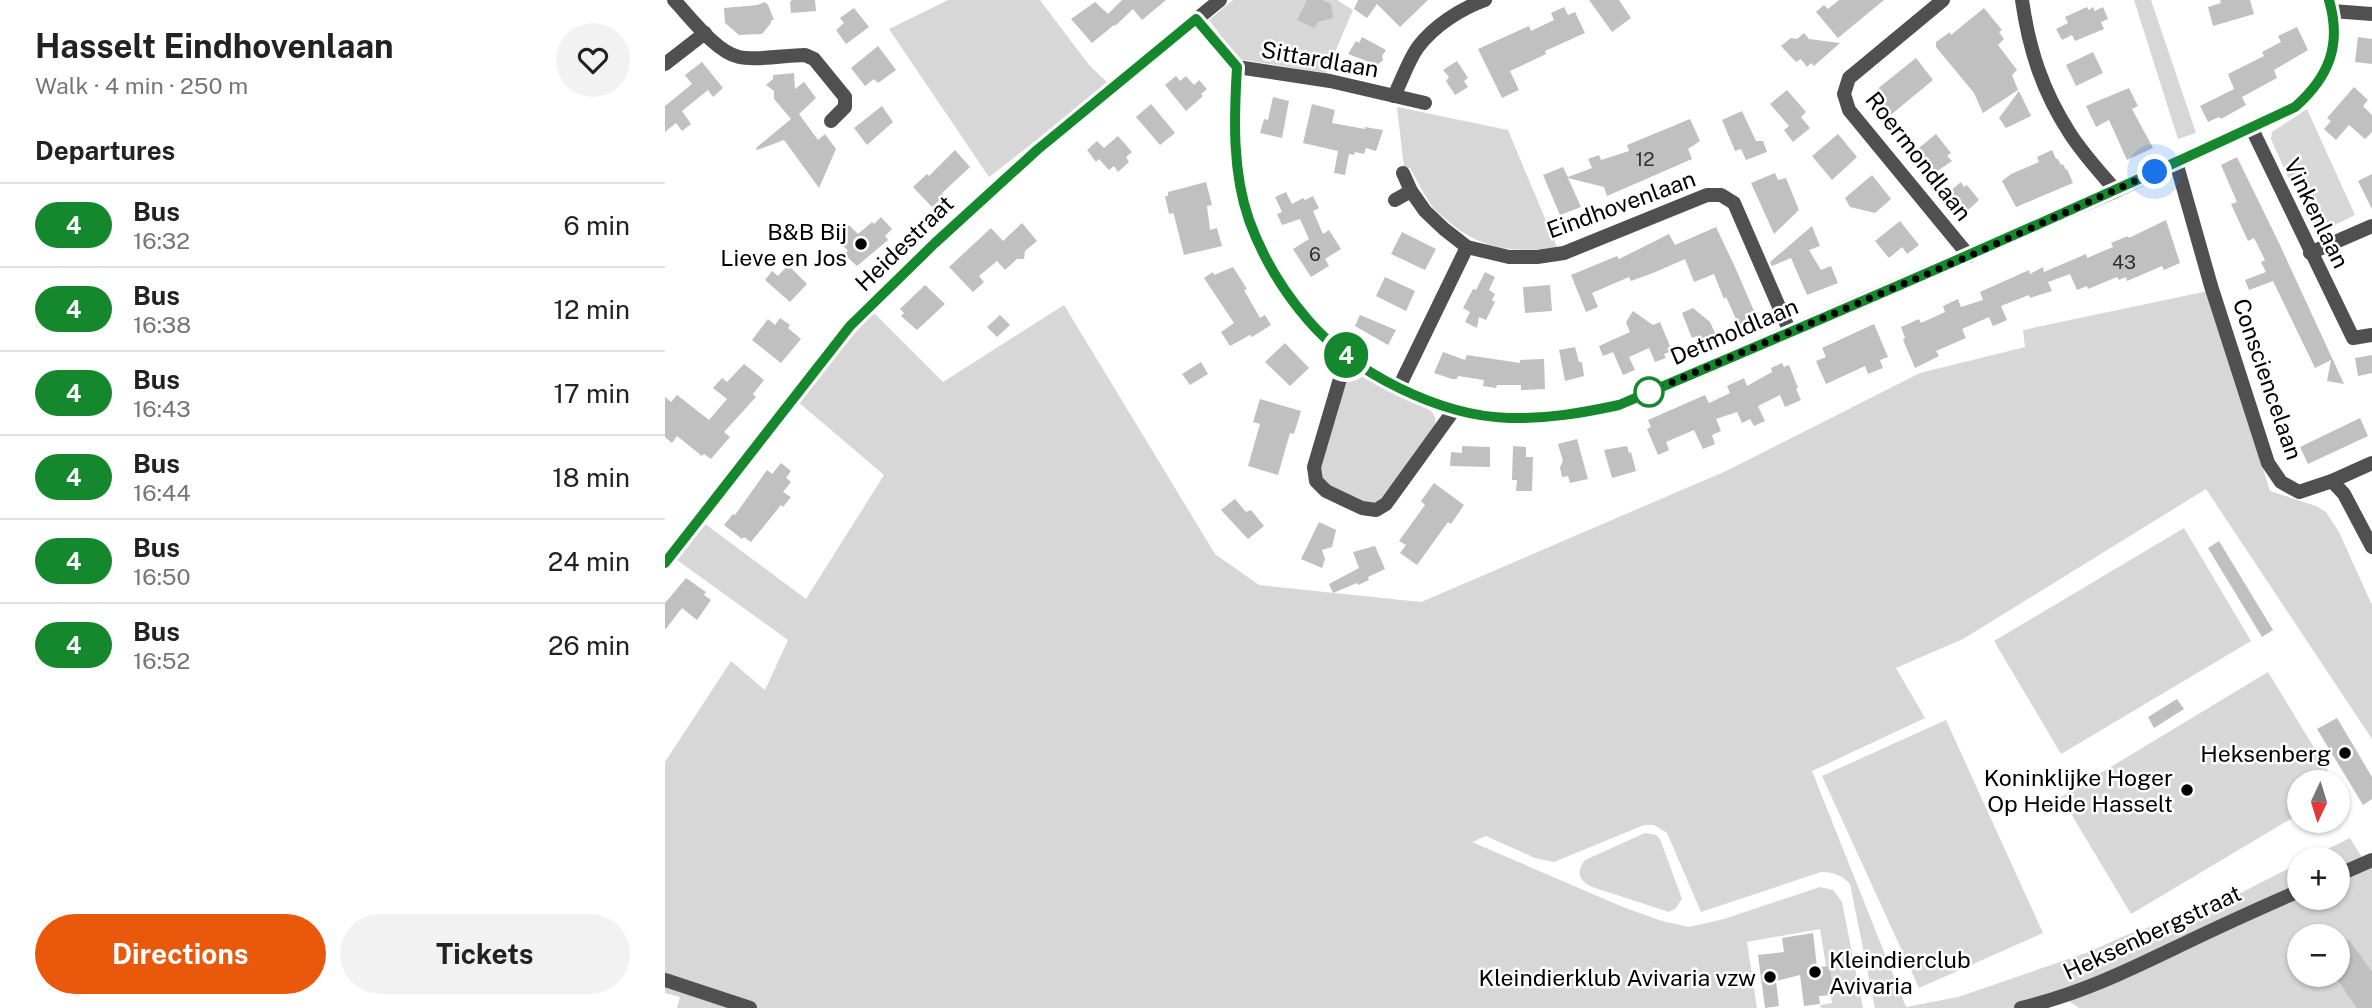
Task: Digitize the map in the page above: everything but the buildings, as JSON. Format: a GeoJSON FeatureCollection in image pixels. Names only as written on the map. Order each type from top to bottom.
{"type":"FeatureCollection","features":[{"type":"Feature","properties":{"kind":"street"},"geometry":{"type":"LineString","coordinates":[[674,0],[728,53],[741,58],[805,55],[814,59],[845,97],[845,107],[831,121]]}},
{"type":"Feature","properties":{"kind":"street","name":"Heidestraat"},"geometry":{"type":"LineString","coordinates":[[665,563],[850,326],[935,243],[1037,150],[1220,0]]}},
{"type":"Feature","properties":{"kind":"street","name":"Sittardlaan"},"geometry":{"type":"LineString","coordinates":[[1394,96],[1418,47],[1442,23],[1473,4],[1485,0]]}},
{"type":"Feature","properties":{"kind":"street","name":"Roermondlaan"},"geometry":{"type":"LineString","coordinates":[[1943,0],[1849,78],[1844,94],[1849,110],[1969,256]]}},
{"type":"Feature","properties":{"kind":"street"},"geometry":{"type":"LineString","coordinates":[[2022,0],[2033,59],[2050,99],[2069,133],[2116,191]]}},
{"type":"Feature","properties":{"kind":"street"},"geometry":{"type":"LineString","coordinates":[[2331,5],[2372,14]]}},
{"type":"Feature","properties":{"kind":"street","name":"Detmoldlaan"},"geometry":{"type":"LineString","coordinates":[[1237,67],[1234,124],[1238,167],[1248,218],[1277,279],[1309,322],[1347,355],[1399,387],[1454,410],[1507,418],[1569,416],[1619,405],[1969,256],[2295,107],[2317,85],[2331,57],[2335,26],[2331,5]]}},
{"type":"Feature","properties":{"kind":"street"},"geometry":{"type":"LineString","coordinates":[[1196,19],[1237,67]]}},
{"type":"Feature","properties":{"kind":"street"},"geometry":{"type":"LineString","coordinates":[[665,64],[705,33]]}},
{"type":"Feature","properties":{"kind":"street","name":"Sittardlaan"},"geometry":{"type":"LineString","coordinates":[[1237,67],[1330,81],[1426,103]]}},
{"type":"Feature","properties":{"kind":"street","name":"Vinkenlaan"},"geometry":{"type":"LineString","coordinates":[[2251,127],[2353,338],[2372,335]]}},
{"type":"Feature","properties":{"kind":"street","name":"Consciencelaan"},"geometry":{"type":"LineString","coordinates":[[2176,162],[2211,286],[2268,463],[2281,482],[2299,492],[2332,481]]}},
{"type":"Feature","properties":{"kind":"street","name":"Eindhovenlaan"},"geometry":{"type":"LineString","coordinates":[[1403,173],[1425,211],[1467,247],[1509,257],[1564,253],[1707,195],[1721,195],[1734,203],[1790,332]]}},
{"type":"Feature","properties":{"kind":"street"},"geometry":{"type":"LineString","coordinates":[[1395,200],[1411,191]]}},
{"type":"Feature","properties":{"kind":"street"},"geometry":{"type":"LineString","coordinates":[[2311,253],[2372,226]]}},
{"type":"Feature","properties":{"kind":"street"},"geometry":{"type":"LineString","coordinates":[[1399,387],[1467,247]]}},
{"type":"Feature","properties":{"kind":"street"},"geometry":{"type":"LineString","coordinates":[[1347,355],[1314,467],[1316,481],[1326,491],[1362,508],[1376,510],[1385,504],[1454,410]]}},
{"type":"Feature","properties":{"kind":"street"},"geometry":{"type":"LineString","coordinates":[[2372,463],[2332,481],[2367,526],[2372,547]]}},
{"type":"Feature","properties":{"kind":"street"},"geometry":{"type":"LineString","coordinates":[[2350,870],[2372,860]]}},
{"type":"Feature","properties":{"kind":"street","name":"Heksenbergstraat"},"geometry":{"type":"LineString","coordinates":[[2021,1008],[2098,985],[2287,896]]}},
{"type":"Feature","properties":{"kind":"street"},"geometry":{"type":"LineString","coordinates":[[665,980],[750,1008]]}},
{"type":"Feature","properties":{"kind":"shaded area"},"geometry":{"type":"Polygon","coordinates":[[[948,0],[1040,0],[1089,65],[1109,84],[989,177],[889,29],[948,0]]]}},
{"type":"Feature","properties":{"kind":"shaded area"},"geometry":{"type":"Polygon","coordinates":[[[1233,0],[1337,0],[1353,10],[1326,73],[1238,59],[1209,20],[1233,0]]]}},
{"type":"Feature","properties":{"kind":"shaded area"},"geometry":{"type":"Polygon","coordinates":[[[2134,0],[2151,0],[2196,133],[2178,139],[2134,0]]]}},
{"type":"Feature","properties":{"kind":"shaded area"},"geometry":{"type":"Polygon","coordinates":[[[1397,107],[1508,130],[1557,247],[1527,250],[1485,243],[1459,230],[1438,213],[1410,168],[1404,168],[1397,107]]]}},
{"type":"Feature","properties":{"kind":"shaded area"},"geometry":{"type":"Polygon","coordinates":[[[2307,109],[2355,215],[2318,233],[2296,184],[2291,184],[2271,139],[2272,132],[2307,109]]]}},
{"type":"Feature","properties":{"kind":"shaded area"},"geometry":{"type":"Polygon","coordinates":[[[2208,291],[2270,491],[2316,506],[2326,512],[2339,532],[2372,605],[2372,739],[2206,489],[1963,639],[1896,668],[1925,718],[1812,771],[1906,1007],[1958,997],[2089,952],[2124,936],[2229,899],[2287,869],[2287,910],[2350,910],[2350,847],[2332,847],[2350,838],[2368,867],[2372,866],[2372,1008],[2079,1008],[2067,1000],[2042,1008],[1875,1008],[1850,884],[1847,881],[1837,875],[1821,872],[1701,912],[1667,833],[1654,825],[1644,825],[1554,862],[1535,858],[1486,836],[1472,842],[1623,907],[1689,927],[1724,919],[1820,887],[1833,890],[1842,902],[1863,1008],[1821,1008],[1820,1005],[1832,1003],[1820,929],[1747,942],[1757,1008],[677,1008],[680,997],[665,993],[665,762],[731,661],[765,690],[788,640],[677,560],[704,523],[806,599],[884,475],[797,401],[873,312],[943,382],[1064,305],[1215,554],[1259,585],[1421,602],[1726,471],[1920,373],[2025,347],[2023,330],[2208,291]]]}},
{"type":"Feature","properties":{"kind":"shaded area"},"geometry":{"type":"Polygon","coordinates":[[[1354,374],[1362,374],[1424,406],[1435,417],[1435,426],[1382,499],[1369,505],[1327,487],[1318,473],[1345,379],[1354,374]]]}},
{"type":"Feature","properties":{"kind":"shaded area"},"geometry":{"type":"Polygon","coordinates":[[[2184,528],[2251,641],[2061,754],[1994,641],[2184,528]]]}},
{"type":"Feature","properties":{"kind":"shaded area","name":"Koninklijke Hoger Op Heide Hasselt"},"geometry":{"type":"Polygon","coordinates":[[[2268,672],[2328,770],[2287,770],[2287,821],[2131,914],[2061,797],[2268,672]]]}},
{"type":"Feature","properties":{"kind":"shaded area"},"geometry":{"type":"Polygon","coordinates":[[[1946,720],[2043,933],[1919,988],[1822,776],[1946,720]]]}},
{"type":"Feature","properties":{"kind":"shaded area"},"geometry":{"type":"Polygon","coordinates":[[[1645,833],[1656,835],[1660,839],[1682,899],[1675,909],[1669,912],[1592,887],[1584,882],[1580,875],[1580,868],[1585,860],[1645,833]]]}},
{"type":"Feature","properties":{"kind":"bus line","name":"4"},"geometry":{"type":"LineString","coordinates":[[665,563],[850,326],[935,243],[1037,150],[1196,19],[1237,67],[1234,124],[1238,167],[1248,218],[1277,279],[1309,322],[1347,355],[1378,377],[1454,410],[1507,418],[1569,416],[1619,405],[1969,256],[2295,107],[2317,85],[2326,72],[2331,57],[2335,26],[2329,0]]}},
{"type":"Feature","properties":{"kind":"place","name":"B&B Bij Lieve en Jos"},"geometry":{"type":"Point","coordinates":[861,244]}},
{"type":"Feature","properties":{"kind":"place","name":"Heksenberg"},"geometry":{"type":"Point","coordinates":[2345,753]}},
{"type":"Feature","properties":{"kind":"place","name":"Koninklijke Hoger Op Heide Hasselt"},"geometry":{"type":"Point","coordinates":[2187,790]}},
{"type":"Feature","properties":{"kind":"place","name":"Kleindierclub Avivaria"},"geometry":{"type":"Point","coordinates":[1815,972]}},
{"type":"Feature","properties":{"kind":"place","name":"Kleindierklub Avivaria vzw"},"geometry":{"type":"Point","coordinates":[1770,977]}},
{"type":"Feature","properties":{"kind":"route"},"geometry":{"type":"LineString","coordinates":[[1649,392],[1969,256],[2155,172]]}}]}
